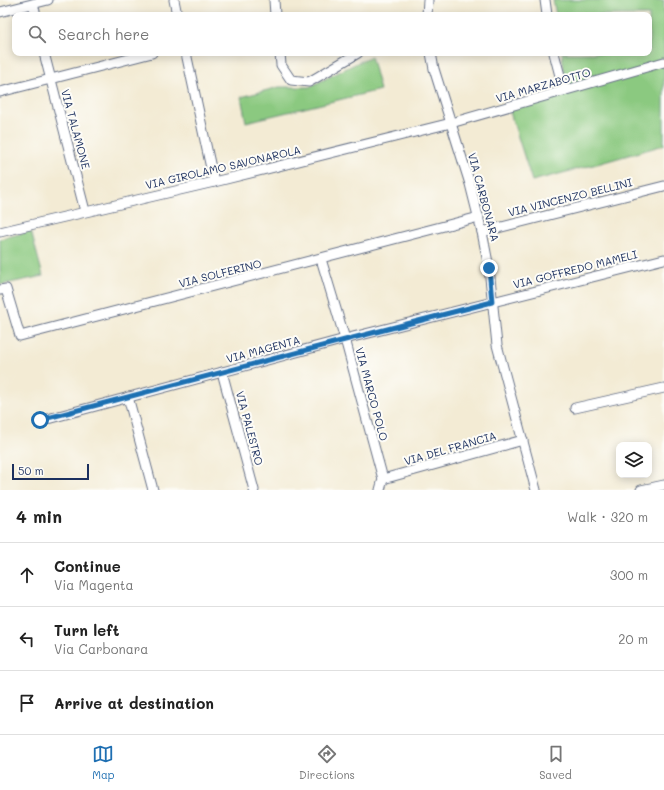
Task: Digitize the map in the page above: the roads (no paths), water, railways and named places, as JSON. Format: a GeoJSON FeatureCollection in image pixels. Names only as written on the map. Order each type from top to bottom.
{"type":"FeatureCollection","features":[{"type":"Feature","properties":{"kind":"street"},"geometry":{"type":"LineString","coordinates":[[0,12],[48,0]]}},
{"type":"Feature","properties":{"kind":"street"},"geometry":{"type":"LineString","coordinates":[[174,0],[176,12]]}},
{"type":"Feature","properties":{"kind":"street"},"geometry":{"type":"LineString","coordinates":[[274,0],[275,12]]}},
{"type":"Feature","properties":{"kind":"street"},"geometry":{"type":"LineString","coordinates":[[425,12],[428,0]]}},
{"type":"Feature","properties":{"kind":"street"},"geometry":{"type":"LineString","coordinates":[[545,0],[547,12]]}},
{"type":"Feature","properties":{"kind":"street"},"geometry":{"type":"LineString","coordinates":[[33,4],[35,12]]}},
{"type":"Feature","properties":{"kind":"street","name":"VIA TALAMONE"},"geometry":{"type":"LineString","coordinates":[[45,56],[85,211]]}},
{"type":"Feature","properties":{"kind":"street"},"geometry":{"type":"LineString","coordinates":[[0,92],[140,56]]}},
{"type":"Feature","properties":{"kind":"street"},"geometry":{"type":"LineString","coordinates":[[187,56],[214,182]]}},
{"type":"Feature","properties":{"kind":"street"},"geometry":{"type":"LineString","coordinates":[[280,56],[281,65],[291,80],[309,82],[353,56]]}},
{"type":"Feature","properties":{"kind":"street","name":"VIA CARBONARA"},"geometry":{"type":"LineString","coordinates":[[432,56],[434,69],[452,124],[479,218],[489,268],[497,345],[536,490]]}},
{"type":"Feature","properties":{"kind":"street"},"geometry":{"type":"LineString","coordinates":[[555,56],[564,91]]}},
{"type":"Feature","properties":{"kind":"street","name":"VIA MARZABOTTO"},"geometry":{"type":"LineString","coordinates":[[452,124],[664,62]]}},
{"type":"Feature","properties":{"kind":"street","name":"VIA GIROLAMO SAVONAROLA"},"geometry":{"type":"LineString","coordinates":[[0,232],[452,124]]}},
{"type":"Feature","properties":{"kind":"street","name":"VIA VINCENZO BELLINI"},"geometry":{"type":"LineString","coordinates":[[482,232],[664,186]]}},
{"type":"Feature","properties":{"kind":"street","name":"VIA SOLFERINO"},"geometry":{"type":"LineString","coordinates":[[0,290],[6,290],[20,336],[479,218]]}},
{"type":"Feature","properties":{"kind":"street","name":"VIA MARCO POLO"},"geometry":{"type":"LineString","coordinates":[[321,259],[383,479]]}},
{"type":"Feature","properties":{"kind":"street","name":"VIA GOFFREDO MAMELI"},"geometry":{"type":"LineString","coordinates":[[492,302],[664,259]]}},
{"type":"Feature","properties":{"kind":"street","name":"VIA MAGENTA"},"geometry":{"type":"LineString","coordinates":[[40,420],[492,302]]}},
{"type":"Feature","properties":{"kind":"street","name":"VIA PALESTRO"},"geometry":{"type":"LineString","coordinates":[[222,372],[254,490]]}},
{"type":"Feature","properties":{"kind":"street"},"geometry":{"type":"LineString","coordinates":[[575,408],[664,388]]}},
{"type":"Feature","properties":{"kind":"street"},"geometry":{"type":"LineString","coordinates":[[128,396],[153,490]]}},
{"type":"Feature","properties":{"kind":"street","name":"VIA DEL FRANCIA"},"geometry":{"type":"LineString","coordinates":[[383,479],[523,440]]}},
{"type":"Feature","properties":{"kind":"street"},"geometry":{"type":"LineString","coordinates":[[380,490],[383,479]]}},
{"type":"Feature","properties":{"kind":"street"},"geometry":{"type":"LineString","coordinates":[[641,490],[664,485]]}}]}
